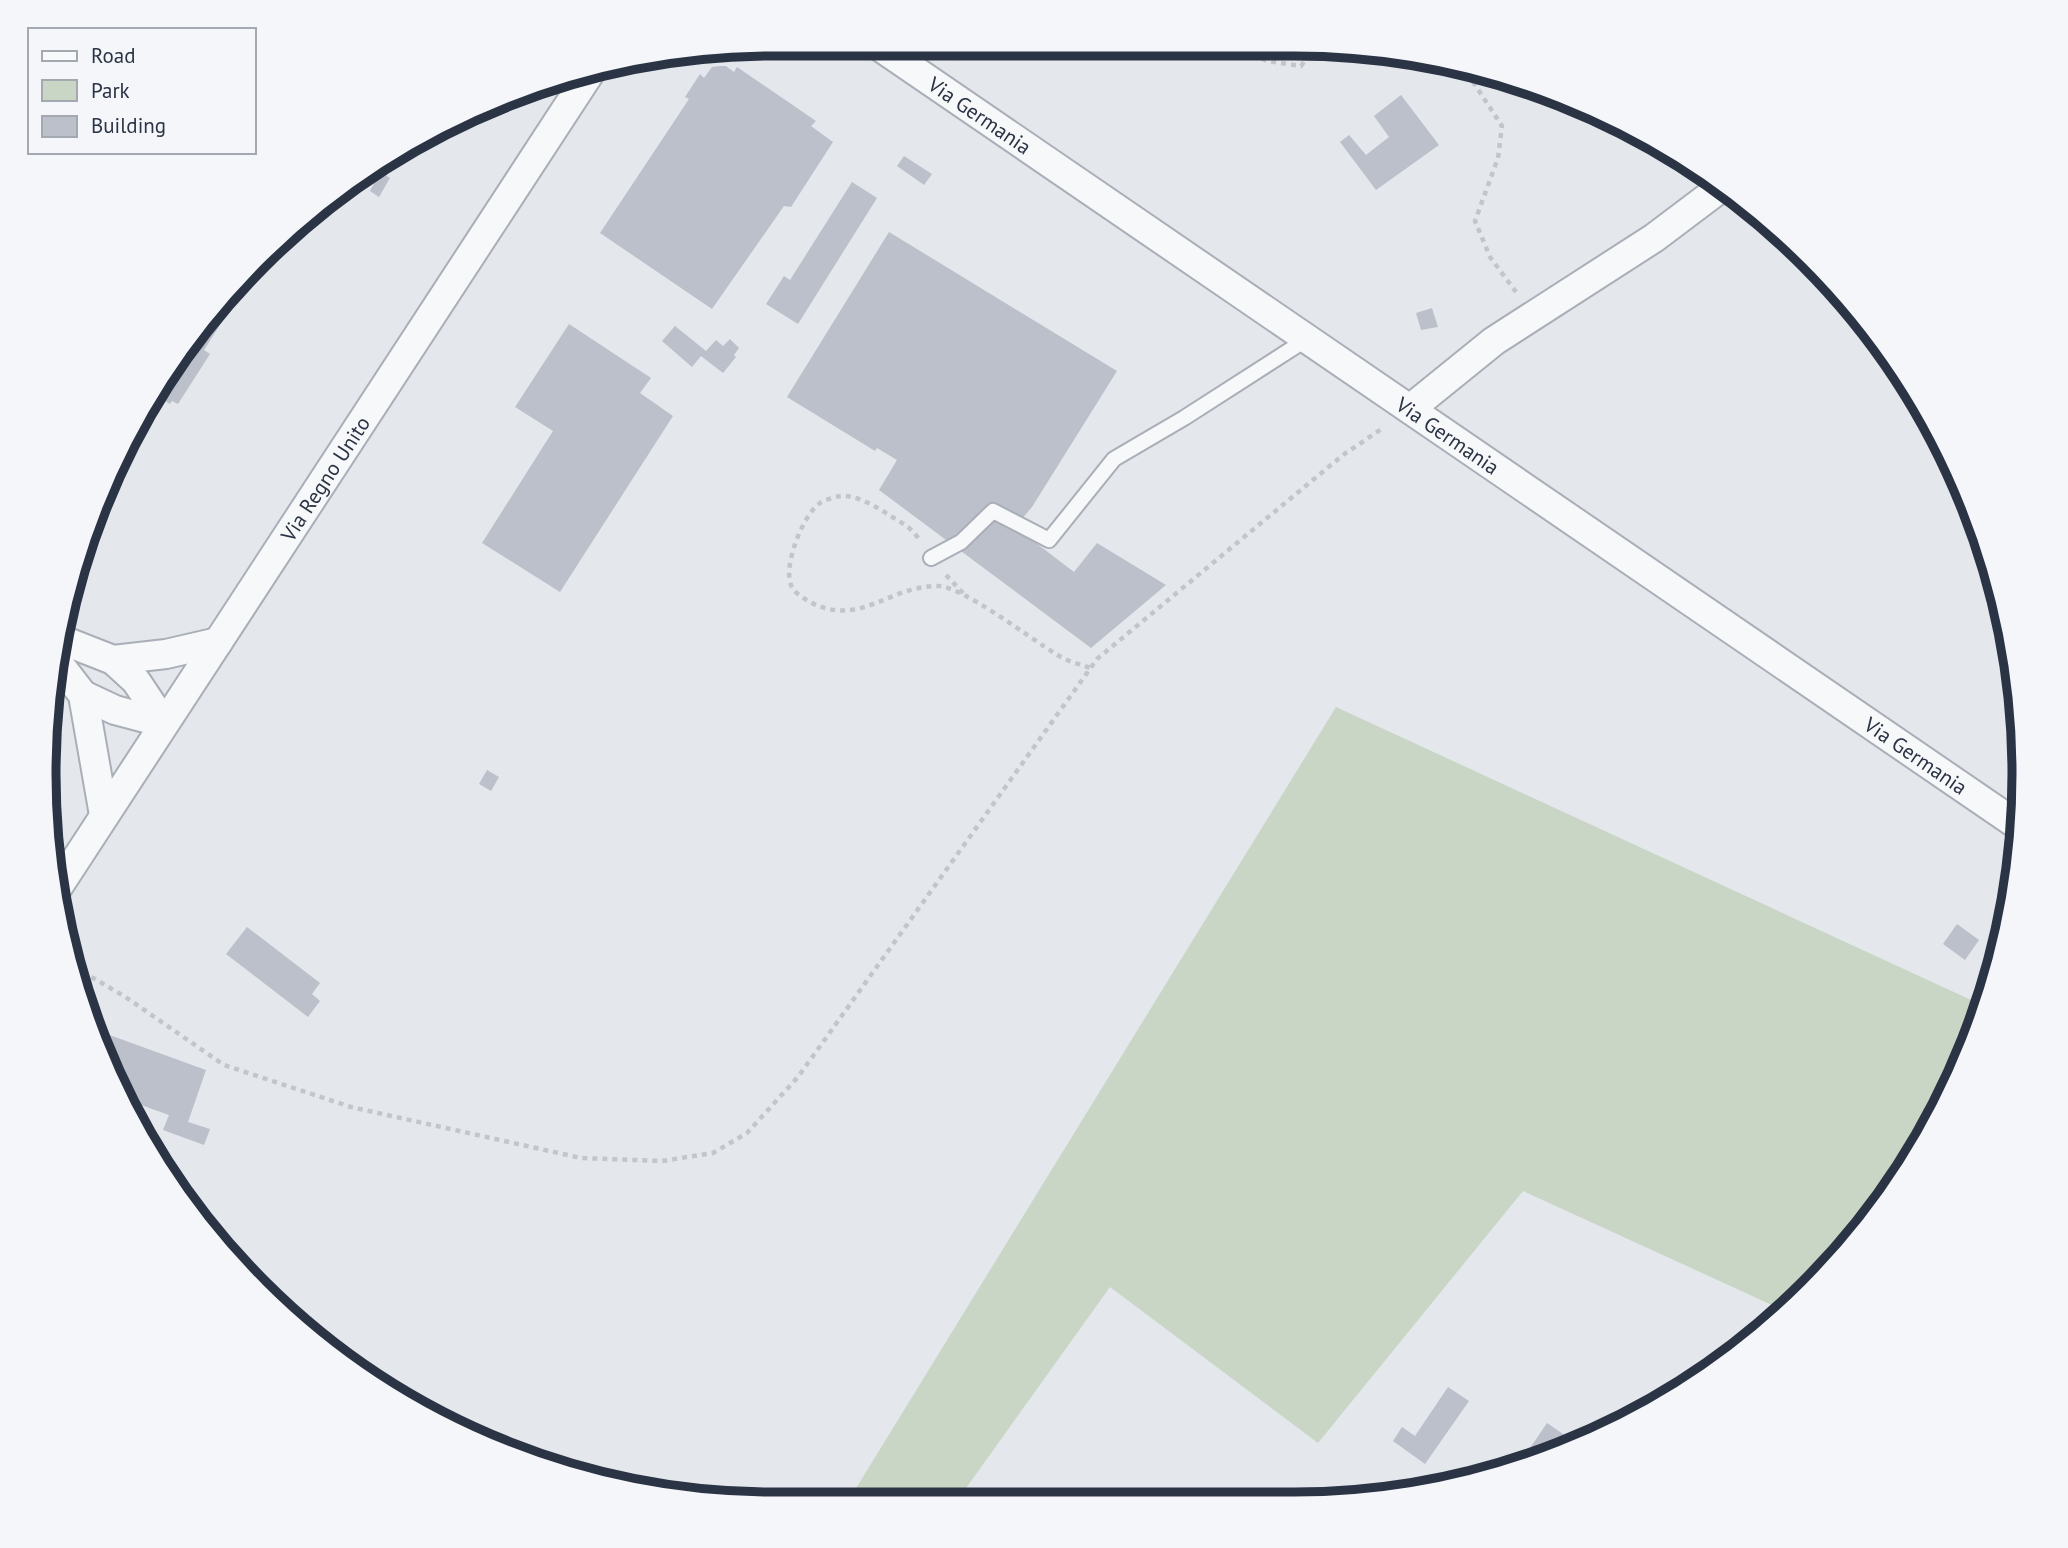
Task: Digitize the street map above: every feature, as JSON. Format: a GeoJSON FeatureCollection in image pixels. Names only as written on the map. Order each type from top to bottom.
{"type":"FeatureCollection","features":[{"type":"Feature","properties":{"kind":"street","name":"Via Germania"},"geometry":{"type":"LineString","coordinates":[[894,56],[2010,820]]}},
{"type":"Feature","properties":{"kind":"street","name":"Via Regno Unito"},"geometry":{"type":"LineString","coordinates":[[64,878],[584,81]]}},
{"type":"Feature","properties":{"kind":"street"},"geometry":{"type":"LineString","coordinates":[[1410,409],[1494,341],[1654,238],[1715,192]]}},
{"type":"Feature","properties":{"kind":"street"},"geometry":{"type":"LineString","coordinates":[[113,660],[166,654],[218,642]]}},
{"type":"Feature","properties":{"kind":"street"},"geometry":{"type":"LineString","coordinates":[[69,643],[113,660],[136,681],[164,723]]}},
{"type":"Feature","properties":{"kind":"street"},"geometry":{"type":"LineString","coordinates":[[64,670],[83,695],[115,710],[164,723]]}},
{"type":"Feature","properties":{"kind":"street"},"geometry":{"type":"LineString","coordinates":[[83,695],[104,815]]}},
{"type":"Feature","properties":{"kind":"lane"},"geometry":{"type":"LineString","coordinates":[[931,558],[961,542],[993,511],[1049,540],[1114,459],[1184,418],[1307,338]]}},
{"type":"Feature","properties":{"kind":"path"},"geometry":{"type":"LineString","coordinates":[[1257,56],[1267,61],[1301,66],[1308,57]]}},
{"type":"Feature","properties":{"kind":"path"},"geometry":{"type":"LineString","coordinates":[[1470,78],[1502,126],[1498,158],[1475,221],[1490,257],[1534,315]]}},
{"type":"Feature","properties":{"kind":"path"},"geometry":{"type":"LineString","coordinates":[[84,973],[124,996],[224,1065],[351,1107],[581,1158],[662,1161],[713,1153],[747,1133],[798,1077],[1097,659],[1343,455],[1410,409]]}},
{"type":"Feature","properties":{"kind":"path"},"geometry":{"type":"LineString","coordinates":[[962,593],[931,558],[913,530],[878,508],[841,496],[820,503],[804,523],[793,545],[790,584],[798,595],[814,604],[837,612],[854,612],[913,588],[940,585],[962,593],[1059,657],[1090,668]]}},
{"type":"Feature","properties":{"kind":"green space"},"geometry":{"type":"Polygon","coordinates":[[[1336,707],[1975,1002],[1953,1057],[1886,1180],[1834,1247],[1775,1307],[1523,1191],[1318,1443],[1110,1287],[963,1492],[854,1492],[1336,707]]]}},
{"type":"Feature","properties":{"kind":"building"},"geometry":{"type":"Polygon","coordinates":[[[726,66],[734,72],[737,67],[816,121],[811,126],[833,142],[791,207],[784,206],[712,309],[600,233],[689,99],[685,97],[700,74],[704,78],[712,67],[726,66]]]}},
{"type":"Feature","properties":{"kind":"building"},"geometry":{"type":"Polygon","coordinates":[[[1401,95],[1439,145],[1376,190],[1340,142],[1349,135],[1366,155],[1389,137],[1374,116],[1401,95]]]}},
{"type":"Feature","properties":{"kind":"building"},"geometry":{"type":"Polygon","coordinates":[[[904,156],[932,174],[924,185],[897,166],[904,156]]]}},
{"type":"Feature","properties":{"kind":"building"},"geometry":{"type":"Polygon","coordinates":[[[382,173],[390,178],[379,197],[370,191],[379,175],[382,173]]]}},
{"type":"Feature","properties":{"kind":"building"},"geometry":{"type":"Polygon","coordinates":[[[852,182],[877,198],[798,324],[766,304],[784,276],[790,280],[852,182]]]}},
{"type":"Feature","properties":{"kind":"building"},"geometry":{"type":"Polygon","coordinates":[[[889,232],[1117,371],[1032,507],[1015,527],[1074,572],[1097,543],[1166,585],[1091,648],[879,490],[897,460],[877,448],[875,451],[787,397],[889,232]]]}},
{"type":"Feature","properties":{"kind":"building"},"geometry":{"type":"Polygon","coordinates":[[[238,297],[204,350],[210,354],[178,404],[172,401],[170,404],[162,399],[177,375],[238,297]]]}},
{"type":"Feature","properties":{"kind":"building"},"geometry":{"type":"Polygon","coordinates":[[[1432,308],[1438,327],[1421,330],[1416,313],[1432,308]]]}},
{"type":"Feature","properties":{"kind":"building"},"geometry":{"type":"Polygon","coordinates":[[[569,324],[651,378],[640,393],[673,416],[560,592],[482,543],[553,431],[515,407],[569,324]]]}},
{"type":"Feature","properties":{"kind":"building"},"geometry":{"type":"Polygon","coordinates":[[[675,326],[706,351],[716,340],[723,346],[730,339],[739,348],[734,355],[736,357],[723,373],[701,356],[692,367],[662,341],[675,326]]]}},
{"type":"Feature","properties":{"kind":"building"},"geometry":{"type":"Polygon","coordinates":[[[487,770],[499,777],[491,791],[479,784],[487,770]]]}},
{"type":"Feature","properties":{"kind":"building"},"geometry":{"type":"Polygon","coordinates":[[[1957,924],[1979,940],[1965,960],[1943,944],[1957,924]]]}},
{"type":"Feature","properties":{"kind":"building"},"geometry":{"type":"Polygon","coordinates":[[[247,927],[320,983],[312,994],[320,1001],[308,1017],[226,954],[247,927]]]}},
{"type":"Feature","properties":{"kind":"building"},"geometry":{"type":"Polygon","coordinates":[[[105,1033],[206,1070],[188,1122],[210,1129],[204,1145],[163,1130],[169,1115],[136,1103],[105,1033]]]}},
{"type":"Feature","properties":{"kind":"building"},"geometry":{"type":"Polygon","coordinates":[[[1448,1387],[1469,1401],[1425,1464],[1393,1441],[1402,1427],[1415,1436],[1448,1387]]]}},
{"type":"Feature","properties":{"kind":"building"},"geometry":{"type":"Polygon","coordinates":[[[1547,1423],[1568,1437],[1526,1453],[1547,1423]]]}}]}
